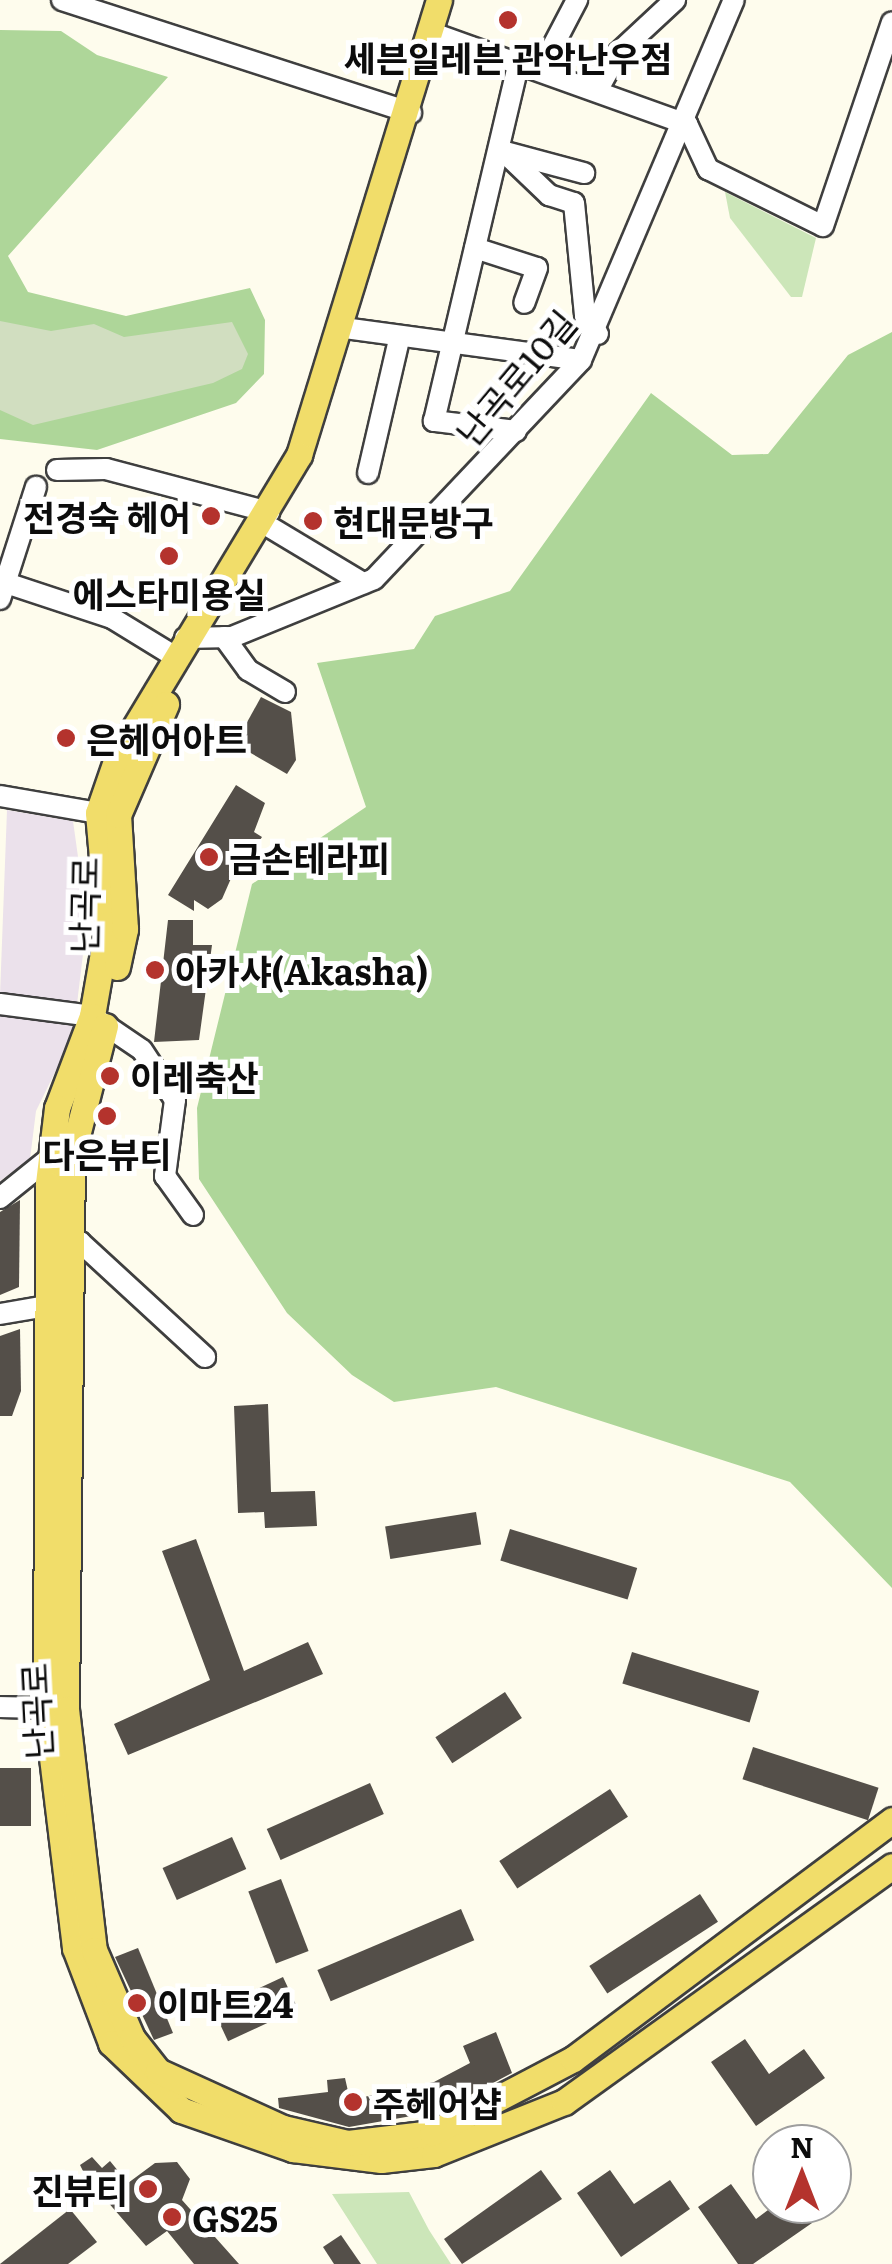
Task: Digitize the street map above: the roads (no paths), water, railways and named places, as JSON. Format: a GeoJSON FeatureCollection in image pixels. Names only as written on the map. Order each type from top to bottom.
{"type":"FeatureCollection","features":[{"type":"Feature","properties":{"kind":"main road","name":"난곡로"},"geometry":{"type":"LineString","coordinates":[[438,0],[440,37],[349,330],[268,522],[196,642],[118,754],[98,812],[108,924],[99,1020],[57,1108],[52,1157],[61,1237],[66,1709],[94,1950],[132,2038],[158,2071],[315,2136],[348,2143],[432,2133],[573,2059],[892,1820]]}},
{"type":"Feature","properties":{"kind":"main road","name":"난곡로"},"geometry":{"type":"LineString","coordinates":[[349,330],[411,113],[454,0]]}},
{"type":"Feature","properties":{"kind":"main road","name":"난곡로"},"geometry":{"type":"LineString","coordinates":[[196,642],[118,815],[125,928],[78,1109],[61,1237],[47,1306],[46,1708],[75,1948],[111,2043],[180,2110],[293,2149],[381,2160],[434,2154],[564,2102],[892,1866]]}},
{"type":"Feature","properties":{"kind":"street"},"geometry":{"type":"LineString","coordinates":[[62,0],[411,113]]}},
{"type":"Feature","properties":{"kind":"street"},"geometry":{"type":"LineString","coordinates":[[542,67],[577,0]]}},
{"type":"Feature","properties":{"kind":"street"},"geometry":{"type":"LineString","coordinates":[[598,92],[618,52],[675,0]]}},
{"type":"Feature","properties":{"kind":"street","name":"난곡로10길"},"geometry":{"type":"LineString","coordinates":[[196,642],[363,583],[409,548],[581,360],[598,334],[687,124],[734,0]]}},
{"type":"Feature","properties":{"kind":"street"},"geometry":{"type":"LineString","coordinates":[[440,37],[542,67],[687,124],[708,169],[823,226],[892,22]]}},
{"type":"Feature","properties":{"kind":"street"},"geometry":{"type":"LineString","coordinates":[[516,431],[434,421],[446,344],[503,151],[519,62]]}},
{"type":"Feature","properties":{"kind":"street"},"geometry":{"type":"LineString","coordinates":[[503,151],[584,173]]}},
{"type":"Feature","properties":{"kind":"street"},"geometry":{"type":"LineString","coordinates":[[503,151],[549,194],[574,204],[585,316],[598,334]]}},
{"type":"Feature","properties":{"kind":"street"},"geometry":{"type":"LineString","coordinates":[[475,248],[537,268],[524,304]]}},
{"type":"Feature","properties":{"kind":"street"},"geometry":{"type":"LineString","coordinates":[[349,330],[399,340],[581,360]]}},
{"type":"Feature","properties":{"kind":"street"},"geometry":{"type":"LineString","coordinates":[[368,473],[399,340]]}},
{"type":"Feature","properties":{"kind":"street"},"geometry":{"type":"LineString","coordinates":[[57,470],[106,469],[268,522],[363,583]]}},
{"type":"Feature","properties":{"kind":"street"},"geometry":{"type":"LineString","coordinates":[[36,487],[2,587],[196,642],[284,692]]}},
{"type":"Feature","properties":{"kind":"street"},"geometry":{"type":"LineString","coordinates":[[0,796],[98,812]]}},
{"type":"Feature","properties":{"kind":"street"},"geometry":{"type":"LineString","coordinates":[[0,1004],[99,1020],[142,1050],[169,1088],[164,1176],[193,1215]]}},
{"type":"Feature","properties":{"kind":"street"},"geometry":{"type":"LineString","coordinates":[[0,1198],[52,1157]]}},
{"type":"Feature","properties":{"kind":"street"},"geometry":{"type":"LineString","coordinates":[[61,1237],[205,1357]]}},
{"type":"Feature","properties":{"kind":"street"},"geometry":{"type":"LineString","coordinates":[[0,1314],[47,1306]]}},
{"type":"Feature","properties":{"kind":"street"},"geometry":{"type":"LineString","coordinates":[[0,1706],[46,1708]]}},
{"type":"Feature","properties":{"kind":"place","name":"세븐일레븐 관악난우점"},"geometry":{"type":"Point","coordinates":[508,20]}},
{"type":"Feature","properties":{"kind":"place","name":"전경숙 헤어"},"geometry":{"type":"Point","coordinates":[211,516]}},
{"type":"Feature","properties":{"kind":"place","name":"현대문방구"},"geometry":{"type":"Point","coordinates":[313,521]}},
{"type":"Feature","properties":{"kind":"place","name":"에스타미용실"},"geometry":{"type":"Point","coordinates":[169,556]}},
{"type":"Feature","properties":{"kind":"place","name":"은헤어아트"},"geometry":{"type":"Point","coordinates":[66,738]}},
{"type":"Feature","properties":{"kind":"place","name":"금손테라피"},"geometry":{"type":"Point","coordinates":[209,857]}},
{"type":"Feature","properties":{"kind":"place","name":"아카샤(Akasha)"},"geometry":{"type":"Point","coordinates":[155,970]}},
{"type":"Feature","properties":{"kind":"place","name":"이레축산"},"geometry":{"type":"Point","coordinates":[110,1076]}},
{"type":"Feature","properties":{"kind":"place","name":"다은뷰티"},"geometry":{"type":"Point","coordinates":[107,1116]}},
{"type":"Feature","properties":{"kind":"place","name":"이마트24"},"geometry":{"type":"Point","coordinates":[137,2003]}},
{"type":"Feature","properties":{"kind":"place","name":"주헤어샵"},"geometry":{"type":"Point","coordinates":[353,2102]}},
{"type":"Feature","properties":{"kind":"place","name":"진뷰티"},"geometry":{"type":"Point","coordinates":[148,2189]}},
{"type":"Feature","properties":{"kind":"place","name":"GS25"},"geometry":{"type":"Point","coordinates":[172,2217]}}]}
